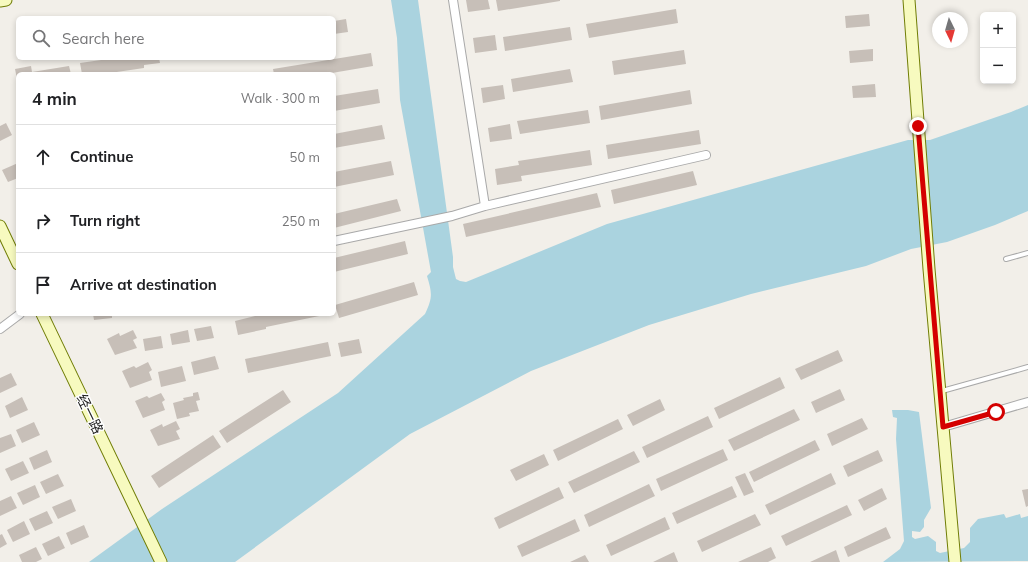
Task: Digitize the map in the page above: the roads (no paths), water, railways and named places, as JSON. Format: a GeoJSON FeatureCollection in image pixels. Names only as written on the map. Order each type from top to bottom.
{"type":"FeatureCollection","features":[{"type":"Feature","properties":{"kind":"main road"},"geometry":{"type":"LineString","coordinates":[[0,1],[6,0]]}},
{"type":"Feature","properties":{"kind":"main road"},"geometry":{"type":"LineString","coordinates":[[909,0],[929,269],[955,562]]}},
{"type":"Feature","properties":{"kind":"main road"},"geometry":{"type":"LineString","coordinates":[[0,226],[16,260]]}},
{"type":"Feature","properties":{"kind":"main road","name":"经一路"},"geometry":{"type":"LineString","coordinates":[[43,316],[161,562]]}},
{"type":"Feature","properties":{"kind":"street"},"geometry":{"type":"LineString","coordinates":[[453,0],[486,206]]}},
{"type":"Feature","properties":{"kind":"street"},"geometry":{"type":"LineString","coordinates":[[336,241],[452,216],[486,206],[706,155]]}},
{"type":"Feature","properties":{"kind":"street"},"geometry":{"type":"LineString","coordinates":[[0,329],[17,316]]}},
{"type":"Feature","properties":{"kind":"street"},"geometry":{"type":"LineString","coordinates":[[943,427],[1028,402]]}},
{"type":"Feature","properties":{"kind":"lane"},"geometry":{"type":"LineString","coordinates":[[1006,260],[1028,253]]}},
{"type":"Feature","properties":{"kind":"lane"},"geometry":{"type":"LineString","coordinates":[[940,392],[1028,367]]}},
{"type":"Feature","properties":{"kind":"water"},"geometry":{"type":"Polygon","coordinates":[[[391,0],[418,0],[453,257],[453,267],[456,279],[460,281],[466,282],[607,224],[908,140],[930,140],[1028,105],[1028,211],[995,225],[947,242],[911,249],[866,266],[751,294],[649,325],[531,371],[410,434],[235,562],[89,562],[162,509],[338,393],[425,314],[431,295],[427,276],[431,272],[400,100],[397,38],[391,0]]]}},
{"type":"Feature","properties":{"kind":"water"},"geometry":{"type":"Polygon","coordinates":[[[892,410],[919,412],[931,508],[924,520],[924,527],[920,532],[912,531],[912,537],[915,539],[928,536],[936,542],[936,551],[940,553],[964,548],[970,542],[970,528],[978,519],[1004,514],[1006,518],[1020,514],[1021,518],[1028,516],[1028,561],[883,562],[900,549],[904,541],[896,439],[897,418],[893,417],[892,410]]]}}]}
